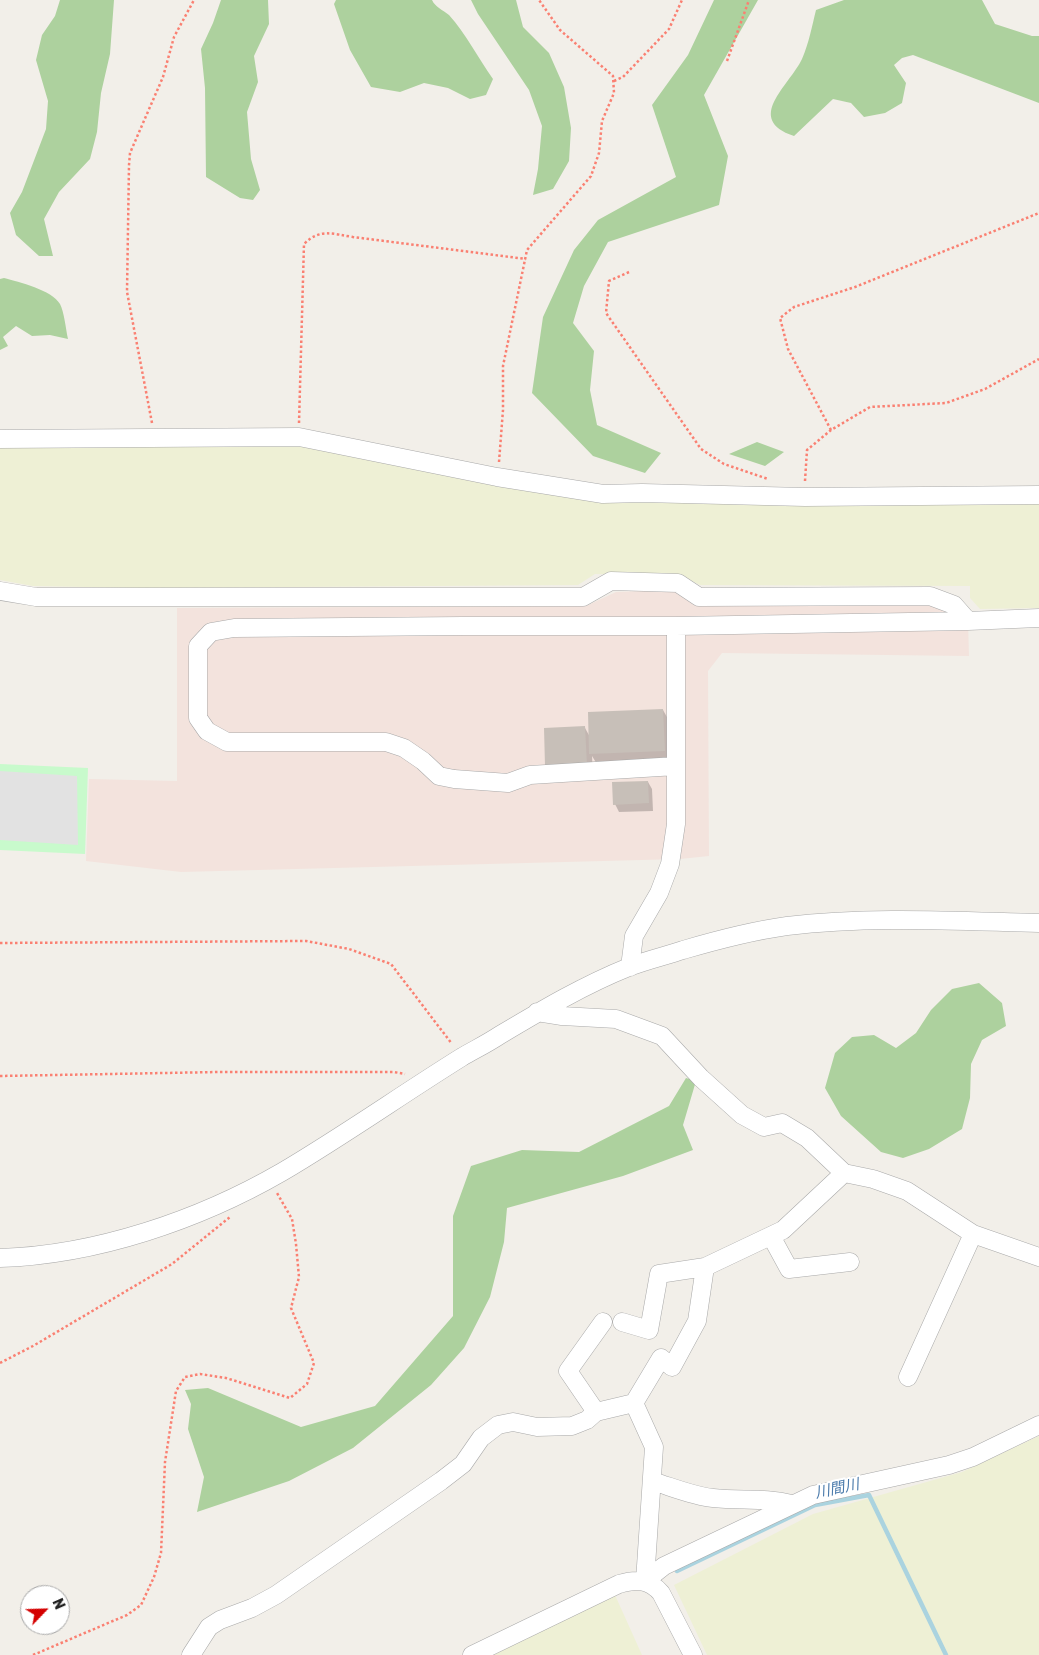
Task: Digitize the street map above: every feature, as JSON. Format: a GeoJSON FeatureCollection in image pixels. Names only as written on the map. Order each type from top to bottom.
{"type":"FeatureCollection","features":[{"type":"Feature","properties":{"kind":"street"},"geometry":{"type":"LineString","coordinates":[[0,439],[299,437],[497,477],[603,494],[642,493],[805,497],[1039,495]]}},
{"type":"Feature","properties":{"kind":"street"},"geometry":{"type":"LineString","coordinates":[[0,591],[36,596],[583,597],[612,581],[659,582],[678,583],[699,597],[930,596],[954,605],[968,621]]}},
{"type":"Feature","properties":{"kind":"street"},"geometry":{"type":"LineString","coordinates":[[676,766],[530,776],[508,784],[439,776],[404,748],[386,742],[227,742],[207,731],[198,718],[198,646],[211,632],[234,628],[676,626],[1039,618]]}},
{"type":"Feature","properties":{"kind":"street"},"geometry":{"type":"LineString","coordinates":[[630,967],[634,936],[659,893],[670,864],[676,824],[676,626]]}},
{"type":"Feature","properties":{"kind":"street"},"geometry":{"type":"LineString","coordinates":[[0,1258],[28,1257],[76,1250],[134,1236],[174,1222],[240,1194],[268,1179],[463,1056],[537,1012],[630,967],[728,937],[786,926],[901,921],[1039,923]]}},
{"type":"Feature","properties":{"kind":"street"},"geometry":{"type":"LineString","coordinates":[[537,1012],[562,1016],[616,1019],[662,1036],[700,1078],[742,1115],[764,1127],[782,1123],[807,1138],[844,1173],[873,1179],[907,1191],[973,1234],[1039,1257]]}},
{"type":"Feature","properties":{"kind":"street"},"geometry":{"type":"LineString","coordinates":[[622,1322],[649,1330],[659,1274],[705,1267],[783,1230],[844,1173]]}},
{"type":"Feature","properties":{"kind":"street"},"geometry":{"type":"LineString","coordinates":[[908,1377],[973,1234]]}},
{"type":"Feature","properties":{"kind":"street"},"geometry":{"type":"LineString","coordinates":[[771,1236],[789,1269],[850,1262]]}},
{"type":"Feature","properties":{"kind":"street"},"geometry":{"type":"LineString","coordinates":[[191,1655],[209,1627],[276,1595],[441,1481],[462,1464],[481,1438],[498,1425],[513,1422],[537,1427],[572,1426],[587,1420],[596,1412],[634,1403],[661,1358],[672,1367],[697,1321],[705,1267]]}},
{"type":"Feature","properties":{"kind":"street"},"geometry":{"type":"LineString","coordinates":[[596,1412],[568,1372],[604,1322]]}},
{"type":"Feature","properties":{"kind":"street"},"geometry":{"type":"LineString","coordinates":[[634,1403],[654,1447],[645,1581]]}},
{"type":"Feature","properties":{"kind":"street"},"geometry":{"type":"LineString","coordinates":[[645,1581],[664,1566],[813,1495],[949,1465],[973,1456],[1039,1425]]}},
{"type":"Feature","properties":{"kind":"street"},"geometry":{"type":"LineString","coordinates":[[652,1482],[710,1498],[775,1500],[791,1504]]}},
{"type":"Feature","properties":{"kind":"street"},"geometry":{"type":"LineString","coordinates":[[472,1655],[619,1584],[630,1581],[645,1581],[655,1585],[661,1593],[692,1655]]}},
{"type":"Feature","properties":{"kind":"path"},"geometry":{"type":"LineString","coordinates":[[155,438],[127,292],[130,153],[163,77],[174,37],[194,0]]}},
{"type":"Feature","properties":{"kind":"path"},"geometry":{"type":"LineString","coordinates":[[497,477],[504,410],[503,366],[527,250],[590,176],[599,153],[602,121],[614,93],[613,76],[560,30],[538,0]]}},
{"type":"Feature","properties":{"kind":"path"},"geometry":{"type":"LineString","coordinates":[[613,81],[623,77],[669,29],[682,0]]}},
{"type":"Feature","properties":{"kind":"path"},"geometry":{"type":"LineString","coordinates":[[727,61],[749,0]]}},
{"type":"Feature","properties":{"kind":"path"},"geometry":{"type":"LineString","coordinates":[[831,430],[788,349],[780,318],[794,307],[855,287],[1039,213]]}},
{"type":"Feature","properties":{"kind":"path"},"geometry":{"type":"LineString","coordinates":[[299,437],[304,244],[311,237],[325,232],[526,259]]}},
{"type":"Feature","properties":{"kind":"path"},"geometry":{"type":"LineString","coordinates":[[629,272],[609,282],[606,313],[701,449],[724,464],[768,479]]}},
{"type":"Feature","properties":{"kind":"path"},"geometry":{"type":"LineString","coordinates":[[805,497],[807,450],[831,430],[870,407],[946,403],[985,389],[1039,359]]}},
{"type":"Feature","properties":{"kind":"path"},"geometry":{"type":"LineString","coordinates":[[0,943],[306,941],[349,948],[391,964],[435,1024],[463,1056]]}},
{"type":"Feature","properties":{"kind":"path"},"geometry":{"type":"LineString","coordinates":[[0,1076],[220,1072],[394,1072],[428,1079]]}},
{"type":"Feature","properties":{"kind":"path"},"geometry":{"type":"LineString","coordinates":[[33,1655],[127,1615],[141,1605],[154,1576],[161,1553],[165,1462],[176,1391],[185,1377],[200,1374],[226,1378],[290,1398],[307,1384],[314,1363],[290,1308],[299,1277],[292,1219],[268,1179]]}},
{"type":"Feature","properties":{"kind":"path"},"geometry":{"type":"LineString","coordinates":[[0,1363],[33,1346],[172,1264],[235,1214],[240,1194]]}},
{"type":"Feature","properties":{"kind":"shaded area"},"geometry":{"type":"Polygon","coordinates":[[[672,590],[928,603],[968,621],[969,656],[722,653],[708,671],[709,856],[680,859],[181,872],[86,861],[89,779],[177,781],[177,608],[586,606],[616,592],[672,590]]]}},
{"type":"Feature","properties":{"kind":"shaded area"},"geometry":{"type":"Polygon","coordinates":[[[0,771],[77,776],[78,845],[0,840],[0,771]]]}},
{"type":"Feature","properties":{"kind":"green space"},"geometry":{"type":"Polygon","coordinates":[[[60,0],[114,0],[110,54],[101,93],[97,132],[90,159],[59,192],[44,219],[53,256],[39,256],[16,235],[10,213],[22,192],[46,129],[48,101],[36,60],[42,35],[55,16],[60,0]]]}},
{"type":"Feature","properties":{"kind":"green space"},"geometry":{"type":"Polygon","coordinates":[[[221,0],[268,0],[269,24],[254,56],[258,82],[247,112],[251,159],[260,190],[253,200],[240,198],[206,177],[205,88],[201,49],[221,0]]]}},
{"type":"Feature","properties":{"kind":"green space"},"geometry":{"type":"Polygon","coordinates":[[[336,0],[432,0],[435,5],[455,22],[493,79],[486,95],[470,99],[448,88],[424,83],[400,92],[371,87],[350,50],[334,4],[336,0]]]}},
{"type":"Feature","properties":{"kind":"green space"},"geometry":{"type":"Polygon","coordinates":[[[471,0],[516,0],[523,27],[549,53],[564,87],[571,128],[569,161],[553,189],[533,195],[538,169],[542,126],[529,90],[478,14],[471,0]]]}},
{"type":"Feature","properties":{"kind":"green space"},"geometry":{"type":"Polygon","coordinates":[[[714,0],[758,0],[704,95],[728,156],[719,205],[608,242],[584,286],[573,323],[594,351],[590,390],[597,425],[661,453],[645,473],[593,456],[532,393],[543,317],[574,250],[598,220],[676,177],[652,105],[688,55],[714,0]]]}},
{"type":"Feature","properties":{"kind":"green space"},"geometry":{"type":"Polygon","coordinates":[[[844,0],[982,0],[995,24],[1032,36],[1039,36],[1039,103],[913,55],[902,58],[894,65],[906,83],[902,103],[885,113],[864,117],[851,103],[833,99],[794,136],[779,129],[772,121],[771,111],[774,101],[802,59],[816,10],[844,0]]]}},
{"type":"Feature","properties":{"kind":"green space"},"geometry":{"type":"Polygon","coordinates":[[[4,278],[35,287],[56,299],[63,311],[68,339],[50,335],[32,336],[16,326],[3,337],[8,346],[0,350],[0,279],[4,278]]]}},
{"type":"Feature","properties":{"kind":"green space"},"geometry":{"type":"Polygon","coordinates":[[[757,442],[784,452],[765,466],[729,454],[757,442]]]}},
{"type":"Feature","properties":{"kind":"green space"},"geometry":{"type":"Polygon","coordinates":[[[299,443],[592,498],[1039,502],[1039,608],[980,609],[970,598],[970,586],[700,585],[681,576],[595,574],[578,585],[141,588],[33,586],[0,580],[0,446],[299,443]]]}},
{"type":"Feature","properties":{"kind":"green space"},"geometry":{"type":"Polygon","coordinates":[[[0,764],[88,768],[85,854],[0,850],[0,764]]]}},
{"type":"Feature","properties":{"kind":"green space"},"geometry":{"type":"Polygon","coordinates":[[[979,983],[1002,1003],[1006,1026],[982,1040],[971,1064],[970,1098],[962,1129],[929,1149],[903,1158],[881,1152],[841,1116],[825,1088],[835,1053],[852,1037],[874,1035],[896,1048],[916,1033],[931,1010],[952,989],[979,983]]]}},
{"type":"Feature","properties":{"kind":"green space"},"geometry":{"type":"Polygon","coordinates":[[[686,1078],[696,1081],[683,1125],[693,1150],[623,1176],[507,1208],[504,1242],[490,1297],[464,1348],[431,1385],[353,1448],[289,1481],[197,1512],[204,1477],[188,1429],[191,1404],[185,1390],[208,1388],[301,1427],[375,1406],[453,1316],[453,1216],[471,1166],[522,1150],[579,1152],[669,1106],[686,1078]]]}},
{"type":"Feature","properties":{"kind":"green space"},"geometry":{"type":"Polygon","coordinates":[[[1039,1436],[1039,1655],[707,1655],[674,1585],[813,1514],[962,1472],[1039,1436]]]}},
{"type":"Feature","properties":{"kind":"green space"},"geometry":{"type":"Polygon","coordinates":[[[615,1595],[642,1655],[493,1655],[615,1595]]]}},
{"type":"Feature","properties":{"kind":"building"},"geometry":{"type":"Polygon","coordinates":[[[663,709],[665,751],[589,754],[588,712],[663,709]]]}},
{"type":"Feature","properties":{"kind":"building"},"geometry":{"type":"Polygon","coordinates":[[[585,726],[587,765],[545,766],[544,728],[585,726]]]}},
{"type":"Feature","properties":{"kind":"building"},"geometry":{"type":"Polygon","coordinates":[[[648,781],[649,803],[613,805],[612,782],[648,781]]]}},
{"type":"Feature","properties":{"kind":"waterway","name":"川間川"},"geometry":{"type":"LineString","coordinates":[[677,1571],[815,1505],[869,1495],[946,1655]]}}]}
